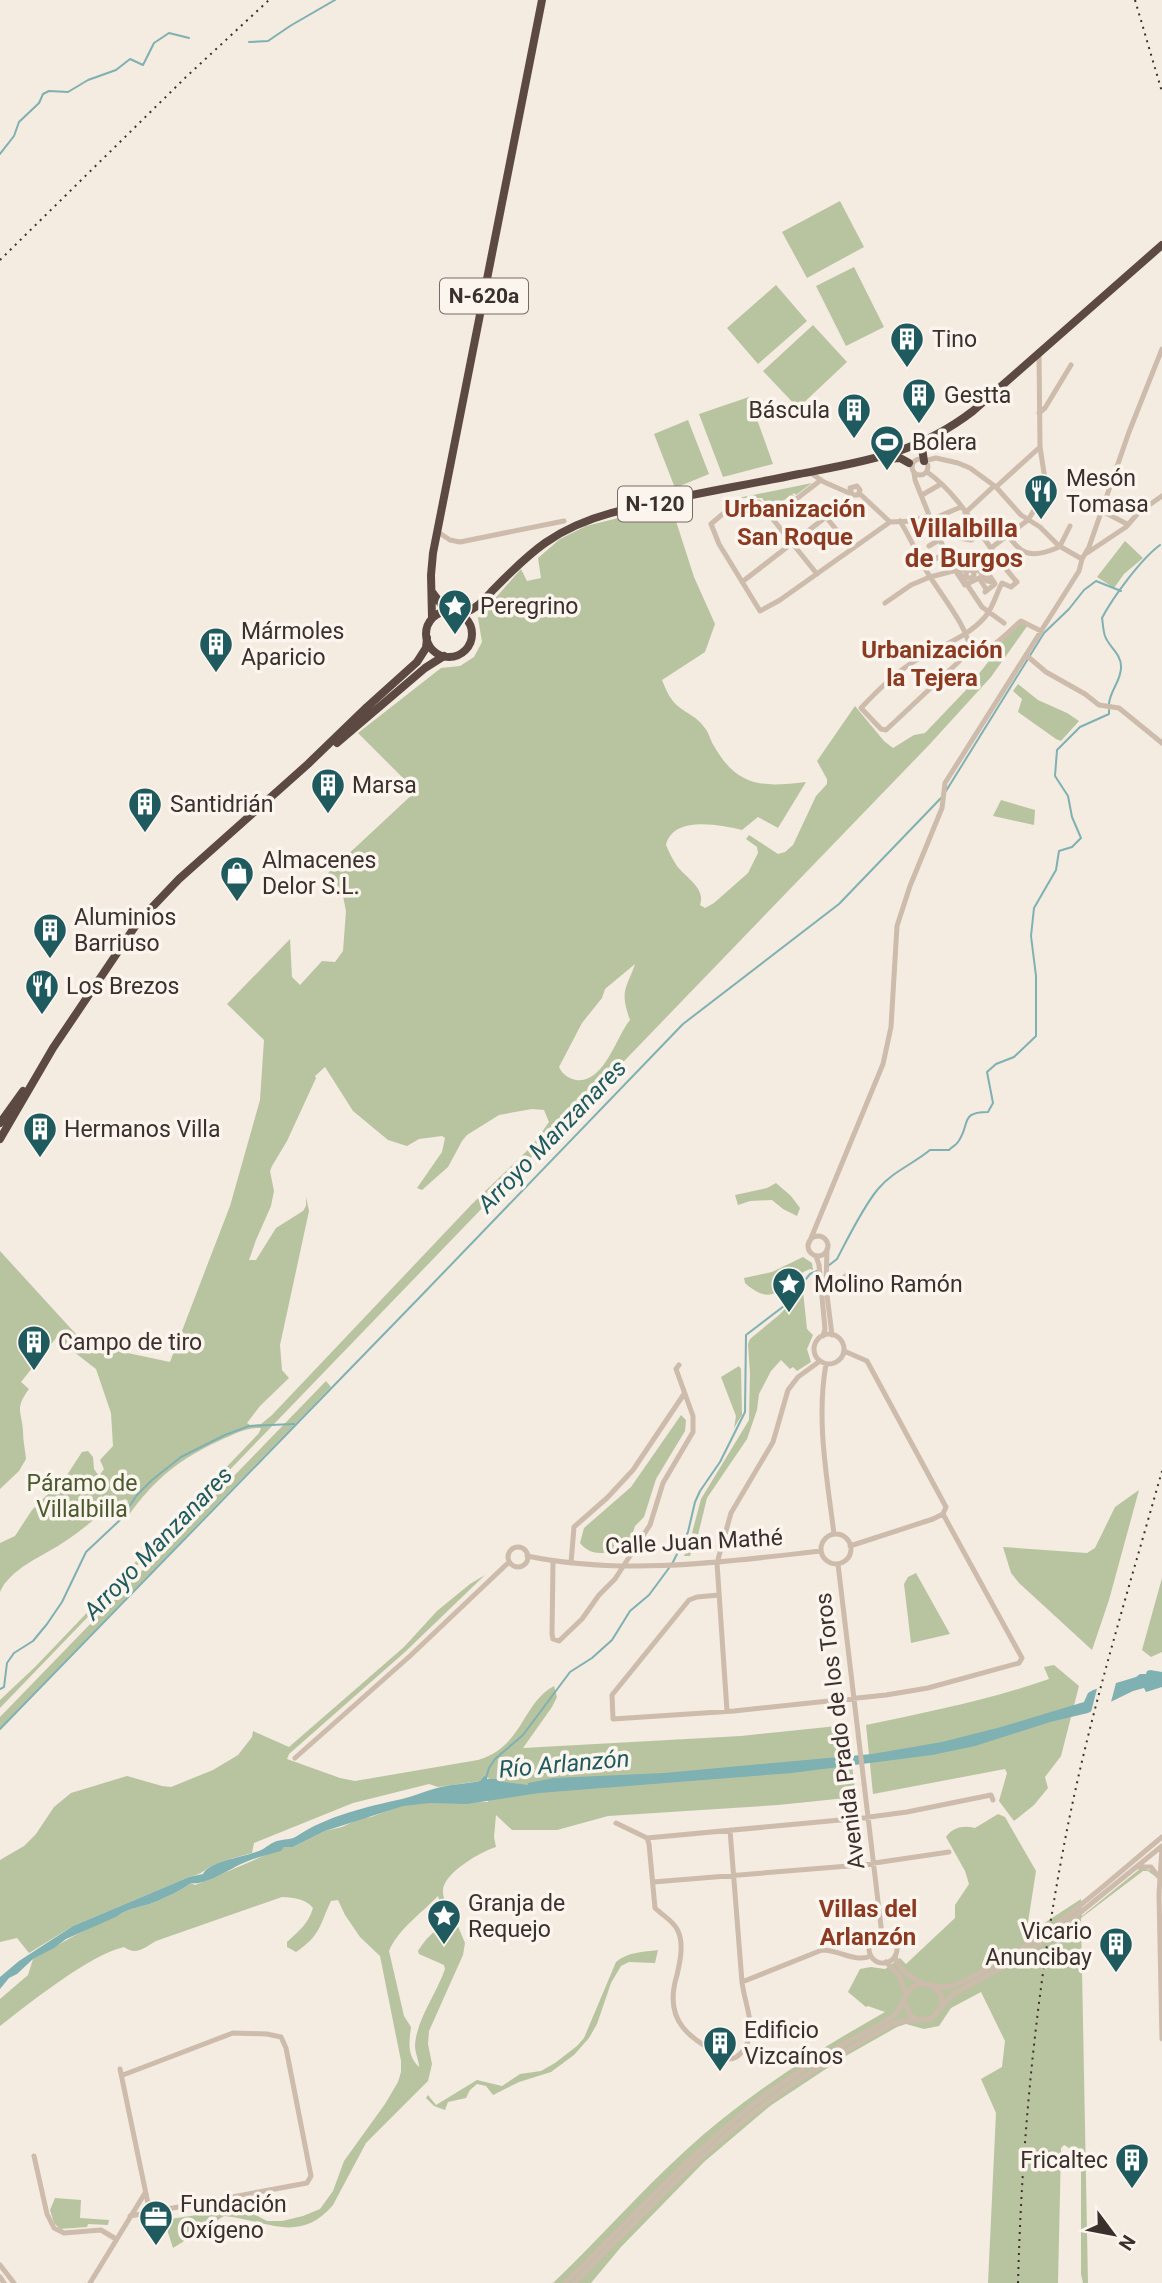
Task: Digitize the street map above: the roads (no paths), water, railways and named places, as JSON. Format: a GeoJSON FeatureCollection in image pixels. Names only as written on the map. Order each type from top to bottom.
{"type":"FeatureCollection","features":[{"type":"Feature","properties":{"kind":"highway","name":"N-620a"},"geometry":{"type":"LineString","coordinates":[[432,618],[431,565],[542,0]]}},
{"type":"Feature","properties":{"kind":"highway","name":"N-120"},"geometry":{"type":"LineString","coordinates":[[919,448],[946,435],[1160,246]]}},
{"type":"Feature","properties":{"kind":"highway","name":"N-120"},"geometry":{"type":"LineString","coordinates":[[0,1123],[151,907],[417,662],[426,648],[428,626],[432,618],[441,612],[464,613],[482,602],[526,557],[567,528],[640,507],[888,457],[940,434],[967,416]]}},
{"type":"Feature","properties":{"kind":"highway"},"geometry":{"type":"LineString","coordinates":[[888,457],[919,448],[940,434]]}},
{"type":"Feature","properties":{"kind":"highway"},"geometry":{"type":"LineString","coordinates":[[888,457],[901,458],[910,464],[919,448]]}},
{"type":"Feature","properties":{"kind":"highway"},"geometry":{"type":"LineString","coordinates":[[919,448],[925,456],[925,469]]}},
{"type":"Feature","properties":{"kind":"highway"},"geometry":{"type":"LineString","coordinates":[[432,592],[441,604],[467,619],[471,628]]}},
{"type":"Feature","properties":{"kind":"highway","name":"N-120"},"geometry":{"type":"LineString","coordinates":[[294,777],[425,668],[444,656],[456,656],[466,649],[471,641],[475,615],[482,602]]}},
{"type":"Feature","properties":{"kind":"highway"},"geometry":{"type":"LineString","coordinates":[[427,638],[433,650],[444,656]]}},
{"type":"Feature","properties":{"kind":"highway","name":"N-120"},"geometry":{"type":"LineString","coordinates":[[0,1139],[53,1048]]}},
{"type":"Feature","properties":{"kind":"street"},"geometry":{"type":"LineString","coordinates":[[1087,553],[1129,432],[1162,349]]}},
{"type":"Feature","properties":{"kind":"street"},"geometry":{"type":"LineString","coordinates":[[991,548],[1028,520],[1046,486],[1040,447],[1039,352]]}},
{"type":"Feature","properties":{"kind":"street"},"geometry":{"type":"LineString","coordinates":[[1039,413],[1045,408],[1071,365]]}},
{"type":"Feature","properties":{"kind":"street"},"geometry":{"type":"LineString","coordinates":[[817,574],[759,502],[735,505],[711,524],[719,544],[760,611],[780,600],[817,574],[890,522],[963,510],[1040,447]]}},
{"type":"Feature","properties":{"kind":"street"},"geometry":{"type":"LineString","coordinates":[[917,484],[928,459],[966,465],[995,486],[1018,512],[1059,546],[1082,559]]}},
{"type":"Feature","properties":{"kind":"street"},"geometry":{"type":"LineString","coordinates":[[885,603],[911,585],[930,577],[976,568],[999,583],[1011,587],[1018,581],[1008,572],[942,484],[918,460],[910,464]]}},
{"type":"Feature","properties":{"kind":"street"},"geometry":{"type":"LineString","coordinates":[[910,464],[925,469]]}},
{"type":"Feature","properties":{"kind":"street"},"geometry":{"type":"LineString","coordinates":[[910,464],[940,540],[965,585],[976,568]]}},
{"type":"Feature","properties":{"kind":"street"},"geometry":{"type":"LineString","coordinates":[[809,472],[837,488],[859,493],[890,522]]}},
{"type":"Feature","properties":{"kind":"street"},"geometry":{"type":"LineString","coordinates":[[792,496],[795,500],[821,480]]}},
{"type":"Feature","properties":{"kind":"street"},"geometry":{"type":"LineString","coordinates":[[922,495],[942,484]]}},
{"type":"Feature","properties":{"kind":"street"},"geometry":{"type":"LineString","coordinates":[[743,582],[826,517],[851,492]]}},
{"type":"Feature","properties":{"kind":"street"},"geometry":{"type":"LineString","coordinates":[[832,1335],[826,1287],[817,1256],[810,1252],[809,1243],[885,1057],[891,1027],[897,926],[910,886],[942,808],[948,778],[1028,656],[1079,571],[1082,559],[1162,496]]}},
{"type":"Feature","properties":{"kind":"street"},"geometry":{"type":"LineString","coordinates":[[1102,511],[1127,524]]}},
{"type":"Feature","properties":{"kind":"street"},"geometry":{"type":"LineString","coordinates":[[826,517],[843,538]]}},
{"type":"Feature","properties":{"kind":"street"},"geometry":{"type":"LineString","coordinates":[[438,532],[450,540],[460,542],[564,521]]}},
{"type":"Feature","properties":{"kind":"street"},"geometry":{"type":"LineString","coordinates":[[900,521],[930,577],[951,607],[965,634],[970,644],[969,652],[883,731],[861,708],[901,670],[965,634],[988,612],[999,583],[1008,572]]}},
{"type":"Feature","properties":{"kind":"street"},"geometry":{"type":"LineString","coordinates":[[997,522],[1018,549],[1041,555],[1059,546],[1070,526]]}},
{"type":"Feature","properties":{"kind":"street"},"geometry":{"type":"LineString","coordinates":[[959,538],[971,540],[981,534]]}},
{"type":"Feature","properties":{"kind":"street"},"geometry":{"type":"LineString","coordinates":[[929,546],[940,540]]}},
{"type":"Feature","properties":{"kind":"street"},"geometry":{"type":"LineString","coordinates":[[930,562],[946,552]]}},
{"type":"Feature","properties":{"kind":"street"},"geometry":{"type":"LineString","coordinates":[[966,580],[979,578],[986,589],[985,592],[999,583]]}},
{"type":"Feature","properties":{"kind":"street"},"geometry":{"type":"LineString","coordinates":[[966,580],[982,607],[1004,623]]}},
{"type":"Feature","properties":{"kind":"street"},"geometry":{"type":"LineString","coordinates":[[969,652],[991,647],[1021,621],[1041,631]]}},
{"type":"Feature","properties":{"kind":"street"},"geometry":{"type":"LineString","coordinates":[[1028,656],[1052,676],[1099,705],[1122,710],[1162,743]]}},
{"type":"Feature","properties":{"kind":"street"},"geometry":{"type":"LineString","coordinates":[[817,1223],[822,1238],[827,1242],[827,1261],[823,1276],[823,1336]]}},
{"type":"Feature","properties":{"kind":"street"},"geometry":{"type":"LineString","coordinates":[[809,1243],[813,1238],[822,1238]]}},
{"type":"Feature","properties":{"kind":"street"},"geometry":{"type":"LineString","coordinates":[[817,1256],[827,1249]]}},
{"type":"Feature","properties":{"kind":"street"},"geometry":{"type":"LineString","coordinates":[[826,1287],[837,1285],[847,1275]]}},
{"type":"Feature","properties":{"kind":"street"},"geometry":{"type":"LineString","coordinates":[[727,1712],[717,1563],[731,1513],[773,1441],[788,1390],[799,1377],[823,1362],[839,1360],[844,1351],[842,1342],[832,1335],[817,1340],[814,1349],[823,1362],[822,1416],[834,1534]]}},
{"type":"Feature","properties":{"kind":"street"},"geometry":{"type":"LineString","coordinates":[[719,1595],[689,1600],[612,1696],[612,1718],[616,1720],[727,1712],[854,1699],[928,1688],[1022,1661],[1020,1652],[944,1512],[945,1502],[867,1361],[844,1351]]}},
{"type":"Feature","properties":{"kind":"street"},"geometry":{"type":"LineString","coordinates":[[553,1562],[552,1634],[556,1641],[582,1619],[623,1566],[650,1525],[663,1483],[693,1432],[694,1420],[676,1369],[679,1365]]}},
{"type":"Feature","properties":{"kind":"street"},"geometry":{"type":"LineString","coordinates":[[571,1563],[574,1527],[633,1470],[684,1394]]}},
{"type":"Feature","properties":{"kind":"street"},"geometry":{"type":"LineString","coordinates":[[850,1546],[900,1531],[944,1512]]}},
{"type":"Feature","properties":{"kind":"street"},"geometry":{"type":"LineString","coordinates":[[834,1534],[842,1536],[850,1546],[849,1556],[838,1564],[825,1560],[821,1551],[825,1538],[834,1534]]}},
{"type":"Feature","properties":{"kind":"street"},"geometry":{"type":"LineString","coordinates":[[295,1758],[410,1656],[509,1562],[509,1553],[516,1547],[525,1550],[526,1562],[521,1566],[514,1566],[509,1562]]}},
{"type":"Feature","properties":{"kind":"street","name":"Calle Juan Mathé"},"geometry":{"type":"LineString","coordinates":[[527,1556],[553,1562],[665,1566],[821,1551]]}},
{"type":"Feature","properties":{"kind":"street","name":"Avenida Prado de los Toros"},"geometry":{"type":"LineString","coordinates":[[838,1564],[882,1935]]}},
{"type":"Feature","properties":{"kind":"street"},"geometry":{"type":"LineString","coordinates":[[616,1823],[647,1838],[868,1817],[991,1795],[993,1800]]}},
{"type":"Feature","properties":{"kind":"street"},"geometry":{"type":"LineString","coordinates":[[647,1838],[655,1908],[680,1934],[681,1959],[674,1995],[676,2019],[697,2042],[730,2059],[739,2056],[747,2046],[752,2025],[742,1982],[730,1830]]}},
{"type":"Feature","properties":{"kind":"street"},"geometry":{"type":"LineString","coordinates":[[895,1956],[886,1962],[878,1961],[872,1956],[870,1944],[875,1938],[887,1935],[894,1940],[897,1948],[896,1962],[907,1974],[924,1984],[956,1985],[1012,1955],[1066,1916],[1162,1837]]}},
{"type":"Feature","properties":{"kind":"street"},"geometry":{"type":"LineString","coordinates":[[574,2283],[699,2160],[761,2107],[823,2064],[892,2024],[902,2021],[926,2021],[936,2016],[942,2006],[958,1991],[1049,1938],[1162,1847]]}},
{"type":"Feature","properties":{"kind":"street"},"geometry":{"type":"LineString","coordinates":[[1162,1847],[1162,2039]]}},
{"type":"Feature","properties":{"kind":"street"},"geometry":{"type":"LineString","coordinates":[[653,1882],[873,1863],[946,1850]]}},
{"type":"Feature","properties":{"kind":"street"},"geometry":{"type":"LineString","coordinates":[[1135,1868],[1151,1867],[1160,1880]]}},
{"type":"Feature","properties":{"kind":"street"},"geometry":{"type":"LineString","coordinates":[[742,1982],[822,1951],[835,1951],[860,1960],[872,1956]]}},
{"type":"Feature","properties":{"kind":"street"},"geometry":{"type":"LineString","coordinates":[[886,1962],[902,1980],[905,2005],[910,2015],[920,2021]]}},
{"type":"Feature","properties":{"kind":"street"},"geometry":{"type":"LineString","coordinates":[[565,2283],[684,2165],[736,2119],[810,2065],[891,2017],[899,2010],[913,1987],[924,1984]]}},
{"type":"Feature","properties":{"kind":"street"},"geometry":{"type":"LineString","coordinates":[[933,1986],[941,1995],[942,2006]]}},
{"type":"Feature","properties":{"kind":"street"},"geometry":{"type":"LineString","coordinates":[[130,2217],[309,2182],[311,2176],[299,2110],[281,2037],[233,2033],[121,2072],[150,2213]]}},
{"type":"Feature","properties":{"kind":"street"},"geometry":{"type":"LineString","coordinates":[[34,2156],[47,2214],[54,2228],[64,2232],[101,2230],[116,2239]]}},
{"type":"Feature","properties":{"kind":"street"},"geometry":{"type":"LineString","coordinates":[[90,2283],[145,2193]]}},
{"type":"Feature","properties":{"kind":"street"},"geometry":{"type":"LineString","coordinates":[[0,2265],[14,2283]]}},
{"type":"Feature","properties":{"kind":"street"},"geometry":{"type":"LineString","coordinates":[[0,2277],[5,2283]]}},
{"type":"Feature","properties":{"kind":"water","name":"Río Arlanzón"},"geometry":{"type":"Polygon","coordinates":[[[1150,1670],[1162,1672],[1162,1687],[1146,1692],[1144,1688],[1133,1691],[1088,1713],[975,1746],[932,1755],[792,1773],[539,1793],[467,1804],[430,1803],[403,1806],[325,1831],[293,1847],[284,1847],[281,1851],[248,1861],[204,1882],[191,1883],[160,1900],[126,1911],[66,1939],[33,1959],[0,1989],[0,1977],[19,1961],[73,1926],[189,1877],[203,1874],[213,1865],[257,1852],[277,1841],[293,1838],[321,1823],[361,1809],[442,1787],[480,1781],[484,1776],[487,1776],[487,1779],[528,1785],[554,1778],[664,1773],[872,1754],[942,1742],[1084,1702],[1088,1693],[1093,1690],[1146,1674],[1150,1670]]]}},
{"type":"Feature","properties":{"kind":"waterway"},"geometry":{"type":"LineString","coordinates":[[249,42],[268,41],[335,0]]}},
{"type":"Feature","properties":{"kind":"waterway"},"geometry":{"type":"LineString","coordinates":[[0,154],[14,136],[19,122],[39,103],[43,94],[49,91],[68,92],[88,80],[116,70],[130,59],[143,65],[154,43],[169,33],[189,38]]}},
{"type":"Feature","properties":{"kind":"waterway"},"geometry":{"type":"LineString","coordinates":[[1109,704],[1121,666],[1105,636],[1102,618],[1128,579],[1160,545]]}},
{"type":"Feature","properties":{"kind":"waterway","name":"Arroyo Manzanares"},"geometry":{"type":"LineString","coordinates":[[946,791],[1044,633],[1084,590],[1096,581],[1121,591]]}},
{"type":"Feature","properties":{"kind":"waterway"},"geometry":{"type":"LineString","coordinates":[[828,1266],[837,1259],[867,1205],[884,1183],[930,1150],[949,1150],[962,1136],[969,1117],[988,1112],[993,1103],[987,1072],[996,1064],[1014,1057],[1036,1036],[1036,976],[1031,936],[1034,908],[1056,870],[1059,851],[1072,847],[1081,838],[1072,817],[1068,796],[1055,776],[1057,750],[1080,727],[1109,714],[1109,710]]}},
{"type":"Feature","properties":{"kind":"waterway","name":"Arroyo Manzanares"},"geometry":{"type":"LineString","coordinates":[[0,1729],[683,1024],[839,904],[941,798]]}},
{"type":"Feature","properties":{"kind":"waterway"},"geometry":{"type":"LineString","coordinates":[[672,1564],[688,1532],[700,1491],[720,1462],[745,1412],[746,1335],[784,1306],[810,1274],[817,1271]]}},
{"type":"Feature","properties":{"kind":"waterway"},"geometry":{"type":"LineString","coordinates":[[0,1689],[4,1687],[7,1663],[14,1653],[33,1641],[47,1624],[62,1602],[86,1552],[120,1520],[137,1495],[152,1480],[181,1457],[225,1435],[249,1426],[294,1424]]}},
{"type":"Feature","properties":{"kind":"waterway"},"geometry":{"type":"LineString","coordinates":[[486,1778],[495,1759],[523,1735],[570,1672],[592,1658],[612,1640],[630,1611],[649,1595],[669,1568]]}},
{"type":"Feature","properties":{"kind":"railway"},"geometry":{"type":"LineString","coordinates":[[0,260],[186,77],[269,0]]}},
{"type":"Feature","properties":{"kind":"railway"},"geometry":{"type":"LineString","coordinates":[[1135,0],[1162,92]]}},
{"type":"Feature","properties":{"kind":"railway"},"geometry":{"type":"LineString","coordinates":[[1018,2283],[1027,2114],[1039,2002],[1056,1891],[1086,1743],[1162,1471]]}},
{"type":"Feature","properties":{"kind":"place","name":"Tino"},"geometry":{"type":"Point","coordinates":[907,369]}},
{"type":"Feature","properties":{"kind":"place","name":"Gestta"},"geometry":{"type":"Point","coordinates":[919,425]}},
{"type":"Feature","properties":{"kind":"place","name":"Báscula"},"geometry":{"type":"Point","coordinates":[854,440]}},
{"type":"Feature","properties":{"kind":"place","name":"Bolera"},"geometry":{"type":"Point","coordinates":[887,472]}},
{"type":"Feature","properties":{"kind":"place","name":"Mesón Tomasa"},"geometry":{"type":"Point","coordinates":[1041,521]}},
{"type":"Feature","properties":{"kind":"place","name":"Peregrino"},"geometry":{"type":"Point","coordinates":[455,636]}},
{"type":"Feature","properties":{"kind":"place","name":"Mármoles Aparicio"},"geometry":{"type":"Point","coordinates":[216,674]}},
{"type":"Feature","properties":{"kind":"place","name":"Marsa"},"geometry":{"type":"Point","coordinates":[328,815]}},
{"type":"Feature","properties":{"kind":"place","name":"Santidrián"},"geometry":{"type":"Point","coordinates":[145,834]}},
{"type":"Feature","properties":{"kind":"place","name":"Almacenes Delor S.L."},"geometry":{"type":"Point","coordinates":[237,903]}},
{"type":"Feature","properties":{"kind":"place","name":"Aluminios Barriuso"},"geometry":{"type":"Point","coordinates":[50,960]}},
{"type":"Feature","properties":{"kind":"place","name":"Los Brezos"},"geometry":{"type":"Point","coordinates":[42,1016]}},
{"type":"Feature","properties":{"kind":"place","name":"Hermanos Villa"},"geometry":{"type":"Point","coordinates":[40,1159]}},
{"type":"Feature","properties":{"kind":"place","name":"Molino Ramón"},"geometry":{"type":"Point","coordinates":[789,1314]}},
{"type":"Feature","properties":{"kind":"place","name":"Campo de tiro"},"geometry":{"type":"Point","coordinates":[34,1372]}},
{"type":"Feature","properties":{"kind":"place","name":"Granja de Requejo"},"geometry":{"type":"Point","coordinates":[444,1946]}},
{"type":"Feature","properties":{"kind":"place","name":"Vicario Anuncibay"},"geometry":{"type":"Point","coordinates":[1116,1974]}},
{"type":"Feature","properties":{"kind":"place","name":"Edificio Vizcaínos"},"geometry":{"type":"Point","coordinates":[720,2073]}},
{"type":"Feature","properties":{"kind":"place","name":"Fricaltec"},"geometry":{"type":"Point","coordinates":[1132,2190]}},
{"type":"Feature","properties":{"kind":"place","name":"Fundación Oxígeno"},"geometry":{"type":"Point","coordinates":[156,2247]}},
{"type":"Feature","properties":{"kind":"district","name":"Urbanización San Roque"},"geometry":{"type":"Point","coordinates":[795,523]}},
{"type":"Feature","properties":{"kind":"district","name":"Villalbilla de Burgos"},"geometry":{"type":"Point","coordinates":[964,543]}},
{"type":"Feature","properties":{"kind":"district","name":"Urbanización la Tejera"},"geometry":{"type":"Point","coordinates":[932,664]}},
{"type":"Feature","properties":{"kind":"district","name":"Villas del Arlanzón"},"geometry":{"type":"Point","coordinates":[868,1923]}},
{"type":"Feature","properties":{"kind":"park label","name":"Páramo de Villalbilla"},"geometry":{"type":"Point","coordinates":[82,1496]}}]}
